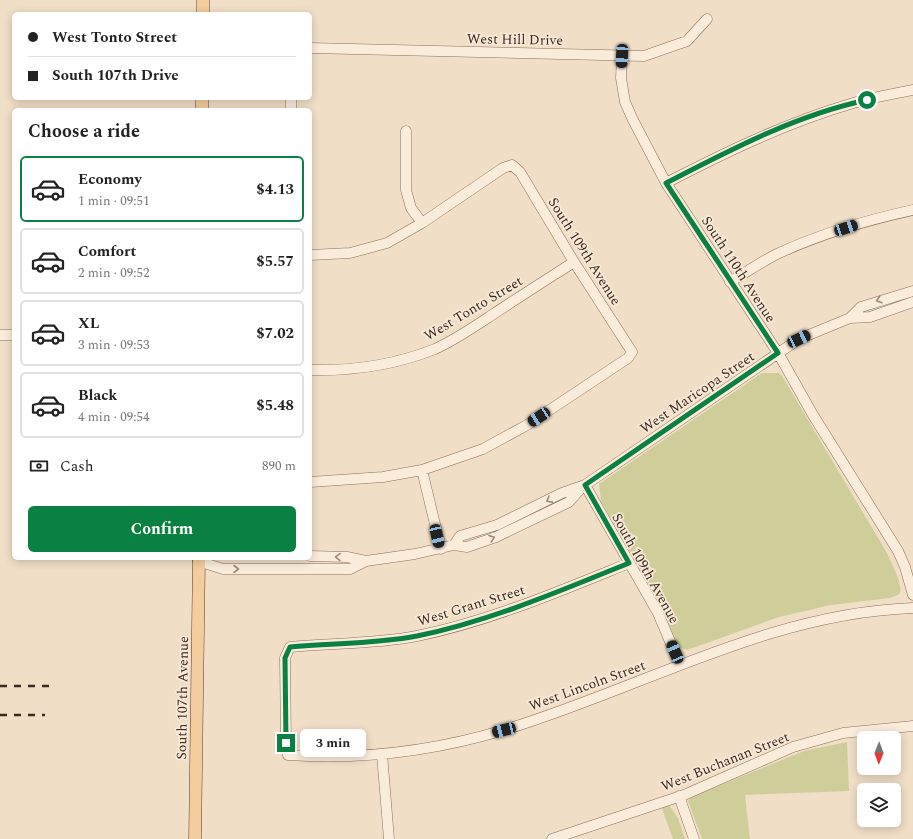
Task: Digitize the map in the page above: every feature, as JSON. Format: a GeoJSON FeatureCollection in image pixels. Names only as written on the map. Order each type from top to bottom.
{"type":"FeatureCollection","features":[{"type":"Feature","properties":{"kind":"main road"},"geometry":{"type":"LineString","coordinates":[[203,0],[203,12]]}},
{"type":"Feature","properties":{"kind":"main road","name":"South 107th Avenue"},"geometry":{"type":"LineString","coordinates":[[195,839],[198,560]]}},
{"type":"Feature","properties":{"kind":"street","name":"West Hill Drive"},"geometry":{"type":"LineString","coordinates":[[312,48],[644,56],[687,41],[707,19]]}},
{"type":"Feature","properties":{"kind":"street","name":"South 110th Avenue"},"geometry":{"type":"LineString","coordinates":[[622,56],[621,78],[625,102],[666,183],[778,353],[813,416],[898,551],[913,595]]}},
{"type":"Feature","properties":{"kind":"street"},"geometry":{"type":"LineString","coordinates":[[666,183],[725,152],[782,127],[852,103],[913,90]]}},
{"type":"Feature","properties":{"kind":"street"},"geometry":{"type":"LineString","coordinates":[[312,255],[327,255],[368,249],[387,243],[422,223],[411,208],[406,190],[406,131]]}},
{"type":"Feature","properties":{"kind":"street","name":"South 109th Avenue"},"geometry":{"type":"LineString","coordinates":[[422,223],[503,168],[512,165],[520,172],[574,262],[632,352],[628,358],[527,424],[483,449],[422,470]]}},
{"type":"Feature","properties":{"kind":"street"},"geometry":{"type":"LineString","coordinates":[[730,282],[776,254],[822,236],[883,217],[913,210]]}},
{"type":"Feature","properties":{"kind":"street","name":"West Tonto Street"},"geometry":{"type":"LineString","coordinates":[[312,370],[334,371],[367,367],[395,362],[436,348],[470,330],[574,262]]}},
{"type":"Feature","properties":{"kind":"street","name":"West Maricopa Street"},"geometry":{"type":"LineString","coordinates":[[850,318],[861,307],[913,291]]}},
{"type":"Feature","properties":{"kind":"street","name":"West Maricopa Street"},"geometry":{"type":"LineString","coordinates":[[198,560],[223,569],[350,569],[366,561],[440,549],[454,545],[460,536],[497,525],[562,493],[585,485],[799,339],[850,318],[870,317],[913,302]]}},
{"type":"Feature","properties":{"kind":"street"},"geometry":{"type":"LineString","coordinates":[[0,335],[12,334]]}},
{"type":"Feature","properties":{"kind":"street"},"geometry":{"type":"LineString","coordinates":[[312,482],[376,478],[422,470],[440,549]]}},
{"type":"Feature","properties":{"kind":"street","name":"South 109th Avenue"},"geometry":{"type":"LineString","coordinates":[[585,485],[658,613],[680,665]]}},
{"type":"Feature","properties":{"kind":"street","name":"West Maricopa Street"},"geometry":{"type":"LineString","coordinates":[[312,556],[347,557],[366,561]]}},
{"type":"Feature","properties":{"kind":"street","name":"West Grant Street"},"geometry":{"type":"LineString","coordinates":[[288,755],[286,743],[285,658],[290,647],[415,636],[461,625],[502,613],[629,563]]}},
{"type":"Feature","properties":{"kind":"street","name":"West Lincoln Street"},"geometry":{"type":"LineString","coordinates":[[288,755],[311,757],[382,754],[449,744],[504,730],[756,637],[816,620],[860,612],[913,608]]}},
{"type":"Feature","properties":{"kind":"street","name":"West Buchanan Street"},"geometry":{"type":"LineString","coordinates":[[552,839],[679,796],[792,748],[842,733],[913,726]]}},
{"type":"Feature","properties":{"kind":"street"},"geometry":{"type":"LineString","coordinates":[[382,754],[389,839]]}},
{"type":"Feature","properties":{"kind":"street"},"geometry":{"type":"LineString","coordinates":[[679,796],[694,839]]}},
{"type":"Feature","properties":{"kind":"shaded area"},"geometry":{"type":"Polygon","coordinates":[[[762,373],[779,373],[782,376],[887,553],[899,580],[900,591],[898,595],[890,598],[831,605],[779,617],[687,650],[679,647],[658,600],[601,501],[599,484],[762,373]]]}},
{"type":"Feature","properties":{"kind":"shaded area"},"geometry":{"type":"Polygon","coordinates":[[[847,742],[849,791],[745,795],[750,839],[702,839],[688,801],[691,797],[804,751],[847,742]]]}},
{"type":"Feature","properties":{"kind":"shaded area"},"geometry":{"type":"Polygon","coordinates":[[[669,805],[678,818],[685,839],[673,839],[661,806],[669,805]]]}},
{"type":"Feature","properties":{"kind":"railway"},"geometry":{"type":"LineString","coordinates":[[0,686],[50,686]]}},
{"type":"Feature","properties":{"kind":"railway"},"geometry":{"type":"LineString","coordinates":[[0,715],[45,715]]}},
{"type":"Feature","properties":{"kind":"route"},"geometry":{"type":"LineString","coordinates":[[286,743],[285,658],[290,647],[415,636],[461,625],[502,613],[629,563],[585,485],[778,353],[666,183],[725,152],[782,127],[852,103],[867,100]]}}]}
